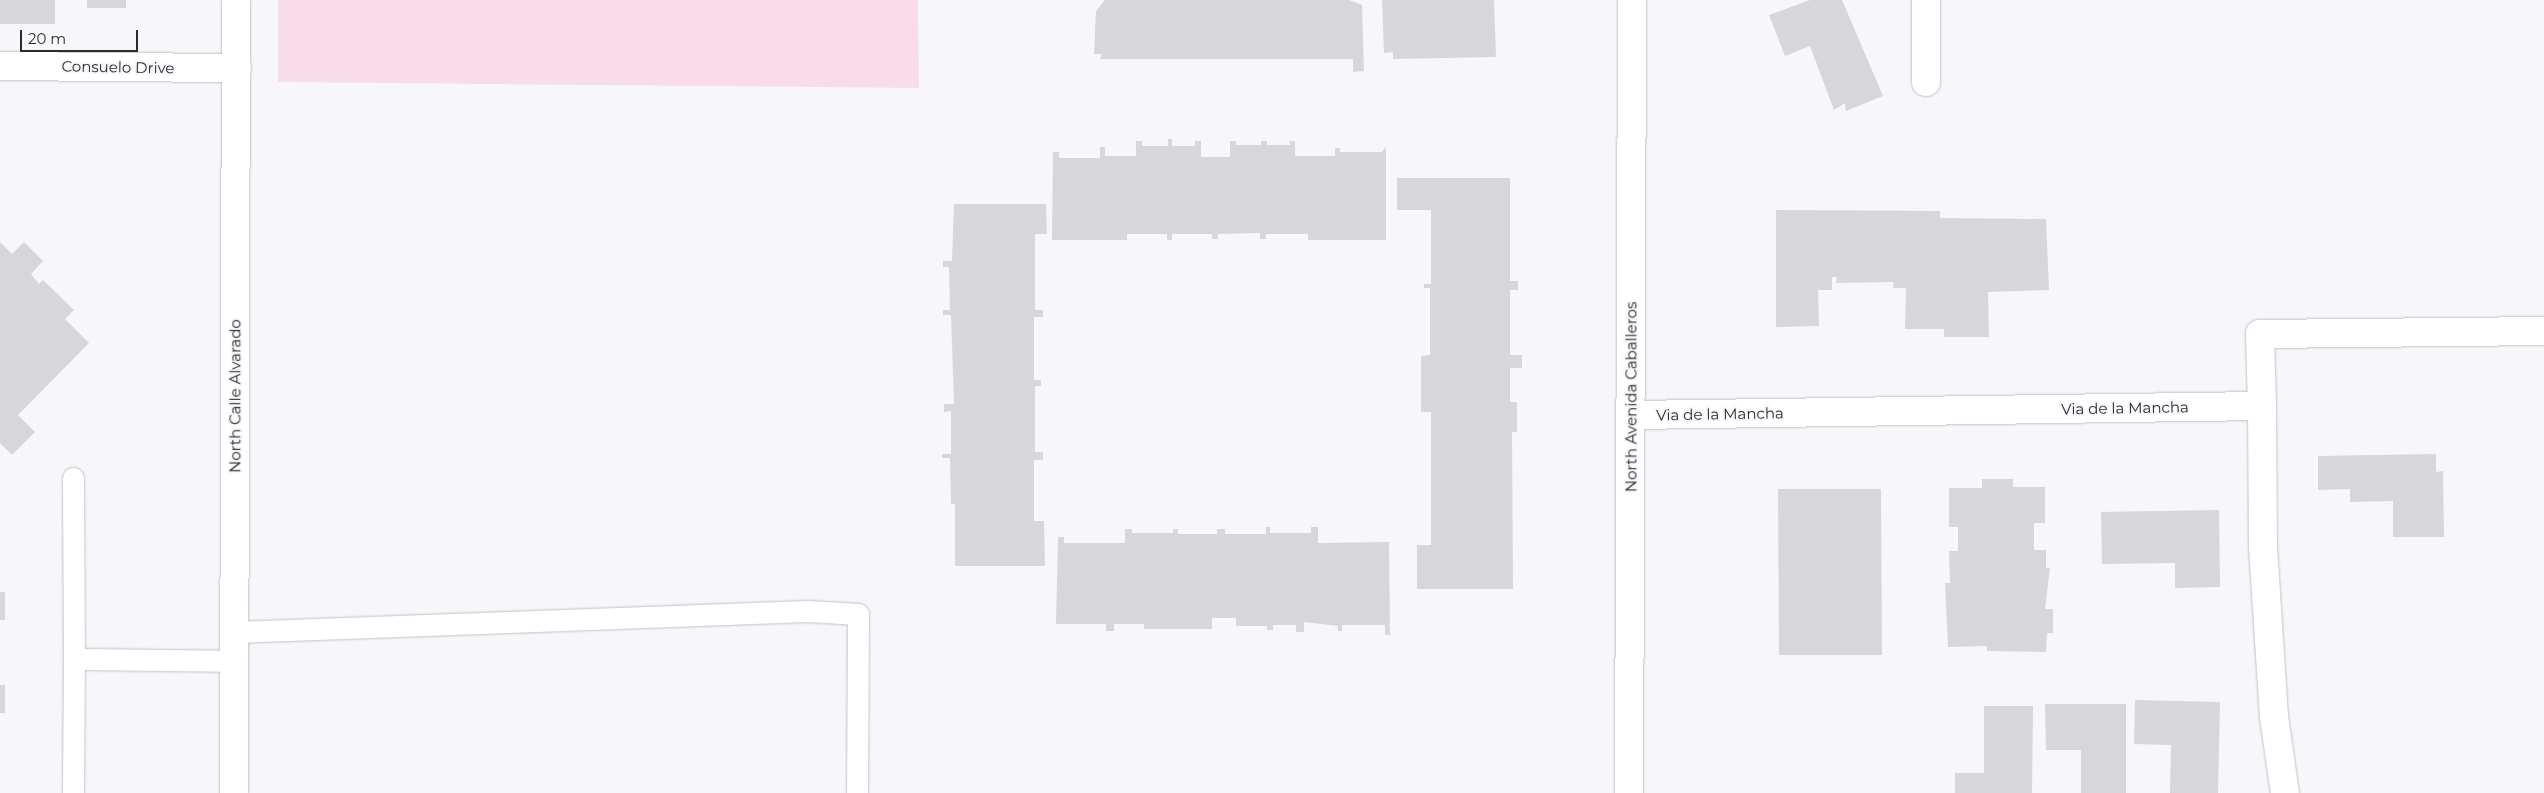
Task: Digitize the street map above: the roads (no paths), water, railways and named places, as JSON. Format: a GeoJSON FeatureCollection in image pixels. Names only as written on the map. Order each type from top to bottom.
{"type":"FeatureCollection","features":[{"type":"Feature","properties":{"kind":"street","name":"North Calle Alvarado"},"geometry":{"type":"LineString","coordinates":[[234,793],[236,0]]}},
{"type":"Feature","properties":{"kind":"street","name":"North Avenida Caballeros"},"geometry":{"type":"LineString","coordinates":[[1629,793],[1632,415],[1632,0]]}},
{"type":"Feature","properties":{"kind":"street"},"geometry":{"type":"LineString","coordinates":[[1926,0],[1926,82]]}},
{"type":"Feature","properties":{"kind":"street","name":"Consuelo Drive"},"geometry":{"type":"LineString","coordinates":[[0,66],[236,68]]}},
{"type":"Feature","properties":{"kind":"street"},"geometry":{"type":"LineString","coordinates":[[2285,793],[2274,717],[2263,547],[2260,334],[2544,331]]}},
{"type":"Feature","properties":{"kind":"street","name":"Via de la Mancha"},"geometry":{"type":"LineString","coordinates":[[1632,415],[2262,406]]}},
{"type":"Feature","properties":{"kind":"lane"},"geometry":{"type":"LineString","coordinates":[[72,478],[74,659],[72,793]]}},
{"type":"Feature","properties":{"kind":"lane"},"geometry":{"type":"LineString","coordinates":[[234,632],[808,610],[858,614],[857,793]]}},
{"type":"Feature","properties":{"kind":"lane"},"geometry":{"type":"LineString","coordinates":[[74,659],[234,661]]}}]}
